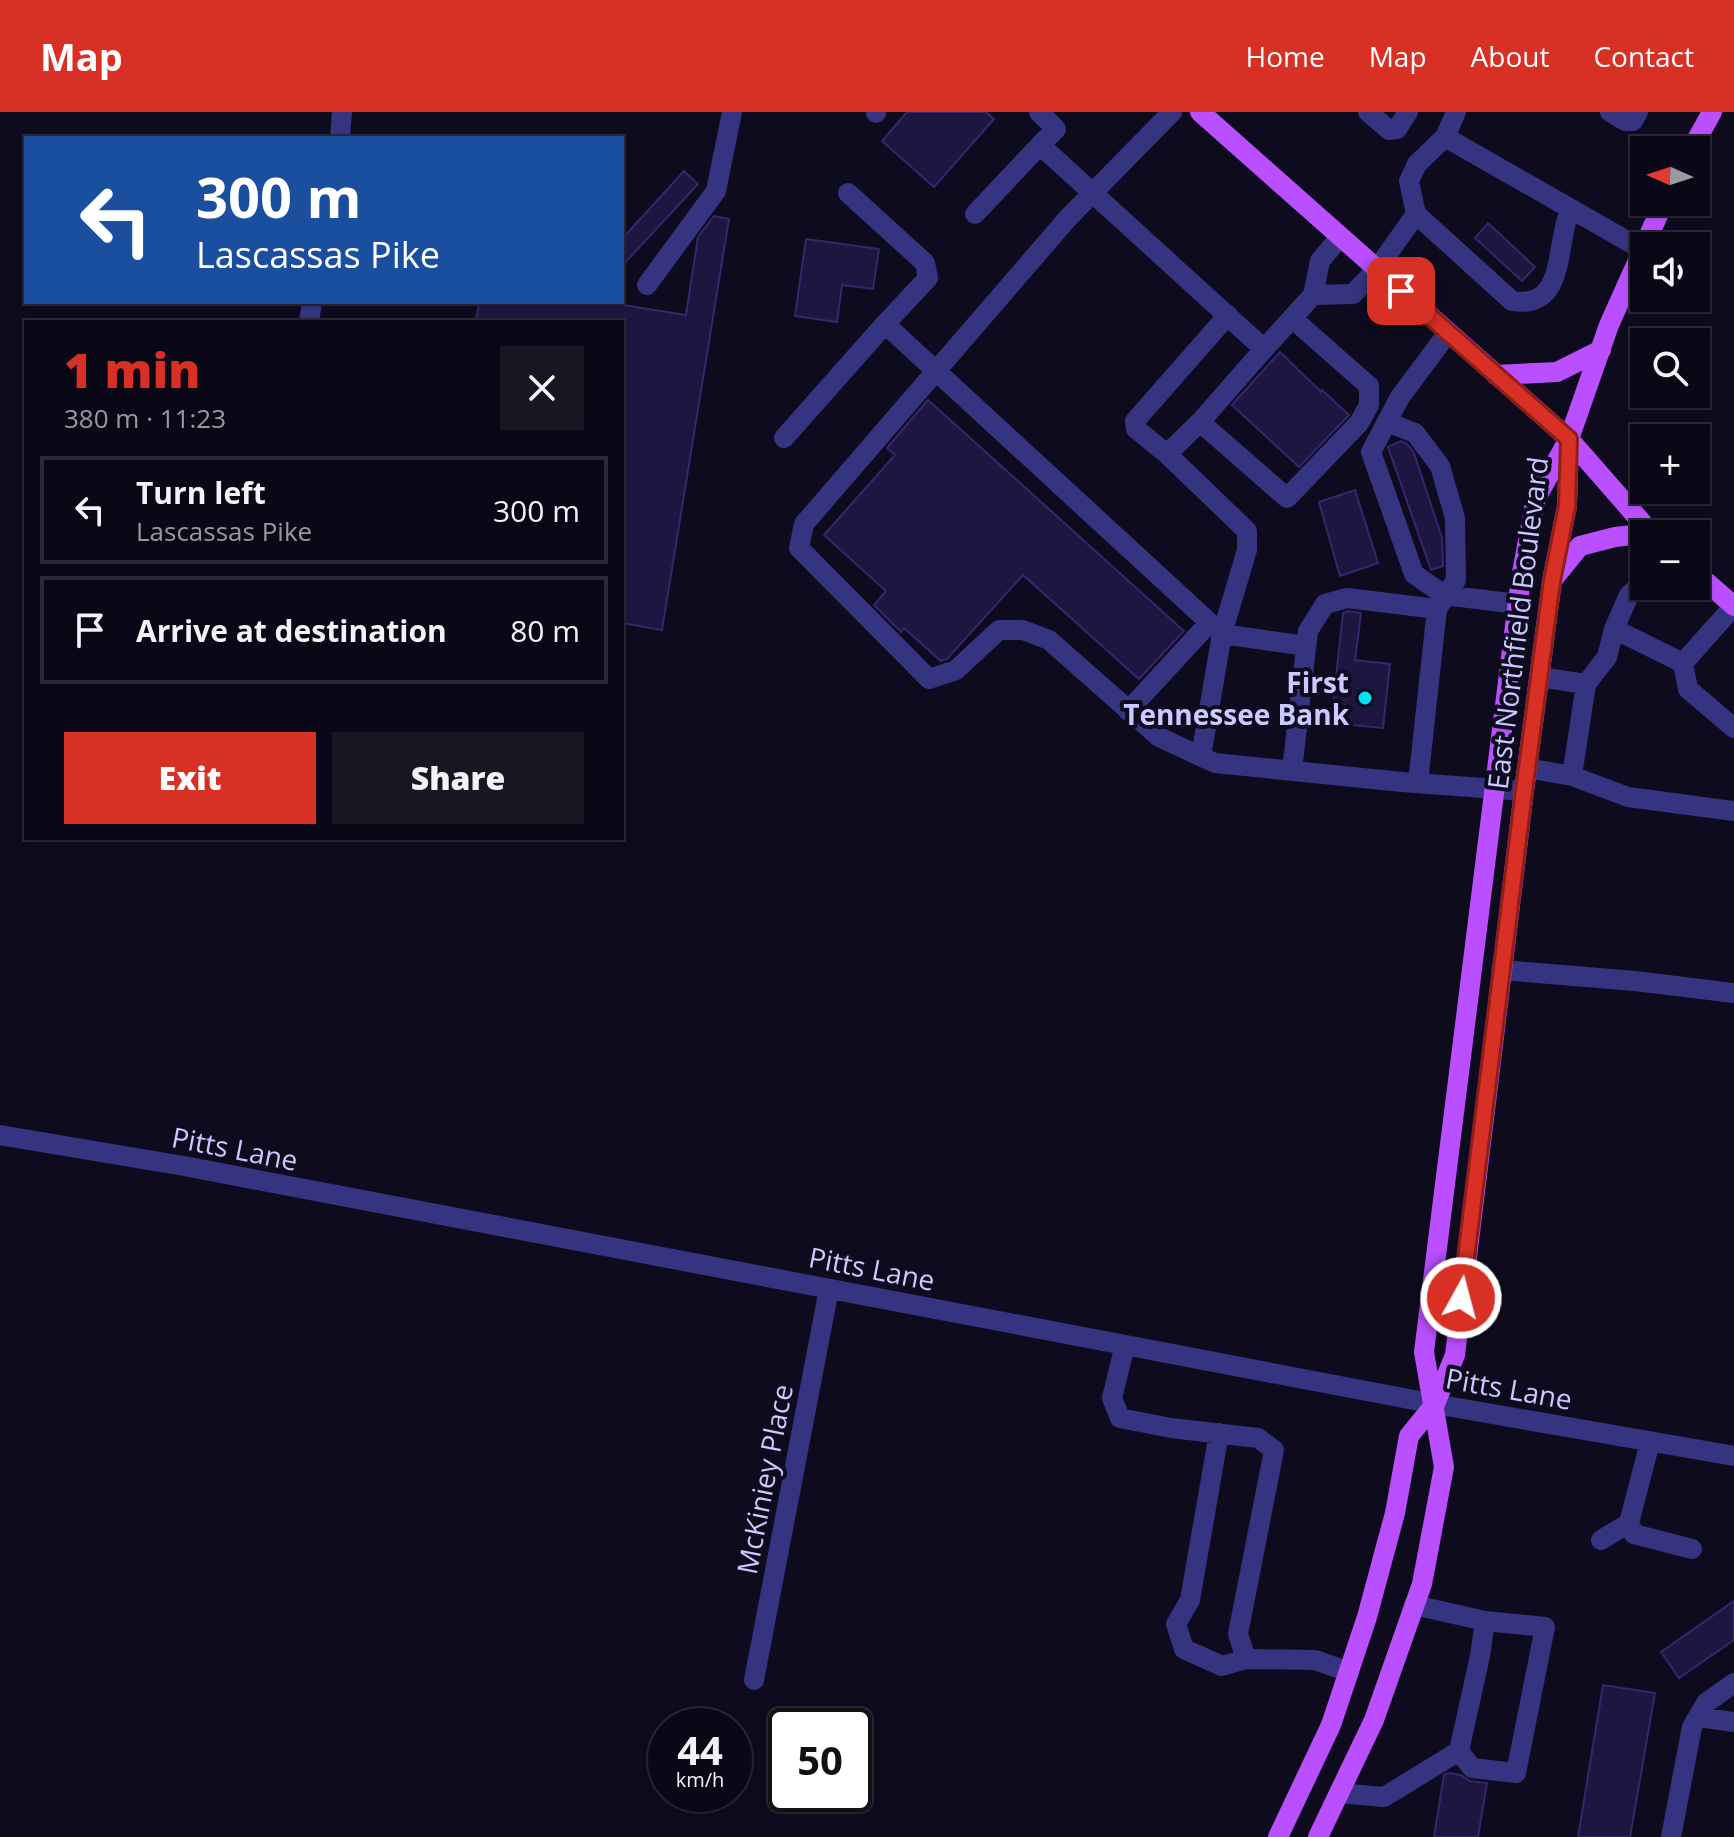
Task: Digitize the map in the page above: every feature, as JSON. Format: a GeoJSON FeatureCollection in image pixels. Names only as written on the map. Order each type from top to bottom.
{"type":"FeatureCollection","features":[{"type":"Feature","properties":{"kind":"main road"},"geometry":{"type":"LineString","coordinates":[[1200,112],[1569,439],[1640,520]]}},
{"type":"Feature","properties":{"kind":"main road"},"geometry":{"type":"LineString","coordinates":[[1699,136],[1712,112]]}},
{"type":"Feature","properties":{"kind":"main road"},"geometry":{"type":"LineString","coordinates":[[1569,439],[1630,281]]}},
{"type":"Feature","properties":{"kind":"main road"},"geometry":{"type":"LineString","coordinates":[[1496,375],[1557,372],[1601,350]]}},
{"type":"Feature","properties":{"kind":"main road","name":"East Northfield Boulevard"},"geometry":{"type":"LineString","coordinates":[[1278,1837],[1331,1725],[1367,1617],[1395,1513],[1409,1436],[1435,1404],[1455,1355],[1539,677],[1552,581],[1567,506],[1569,439]]}},
{"type":"Feature","properties":{"kind":"main road","name":"East Northfield Boulevard"},"geometry":{"type":"LineString","coordinates":[[1318,1837],[1374,1720],[1422,1584],[1444,1467],[1424,1352],[1455,1095],[1518,604],[1536,498],[1569,439]]}},
{"type":"Feature","properties":{"kind":"main road"},"geometry":{"type":"LineString","coordinates":[[1552,581],[1580,546],[1630,536]]}},
{"type":"Feature","properties":{"kind":"main road"},"geometry":{"type":"LineString","coordinates":[[1710,585],[1734,606]]}},
{"type":"Feature","properties":{"kind":"main road"},"geometry":{"type":"LineString","coordinates":[[1455,1095],[1485,1099]]}},
{"type":"Feature","properties":{"kind":"street"},"geometry":{"type":"LineString","coordinates":[[340,136],[342,112]]}},
{"type":"Feature","properties":{"kind":"street"},"geometry":{"type":"LineString","coordinates":[[647,285],[716,191],[732,112]]}},
{"type":"Feature","properties":{"kind":"street"},"geometry":{"type":"LineString","coordinates":[[975,214],[1056,129],[1039,112]]}},
{"type":"Feature","properties":{"kind":"street"},"geometry":{"type":"LineString","coordinates":[[1172,112],[1092,193],[934,372],[804,524],[799,548],[929,679],[956,670],[999,630],[1023,630],[1049,640],[1159,737],[1215,763],[1524,791]]}},
{"type":"Feature","properties":{"kind":"street"},"geometry":{"type":"LineString","coordinates":[[1368,112],[1389,130],[1397,129],[1408,112]]}},
{"type":"Feature","properties":{"kind":"street"},"geometry":{"type":"LineString","coordinates":[[1456,112],[1445,137],[1417,164],[1409,181],[1416,214],[1512,301],[1525,303],[1542,298],[1551,287],[1570,210]]}},
{"type":"Feature","properties":{"kind":"street"},"geometry":{"type":"LineString","coordinates":[[1610,112],[1625,121],[1633,121],[1638,112]]}},
{"type":"Feature","properties":{"kind":"street"},"geometry":{"type":"LineString","coordinates":[[1445,137],[1570,210],[1630,241]]}},
{"type":"Feature","properties":{"kind":"street"},"geometry":{"type":"LineString","coordinates":[[1040,145],[1264,349]]}},
{"type":"Feature","properties":{"kind":"street"},"geometry":{"type":"LineString","coordinates":[[784,438],[928,278],[925,263],[848,193]]}},
{"type":"Feature","properties":{"kind":"street"},"geometry":{"type":"LineString","coordinates":[[1313,295],[1353,294],[1377,269],[1416,214]]}},
{"type":"Feature","properties":{"kind":"street"},"geometry":{"type":"LineString","coordinates":[[1167,454],[1200,422],[1313,295],[1320,261],[1340,237]]}},
{"type":"Feature","properties":{"kind":"street"},"geometry":{"type":"LineString","coordinates":[[1201,756],[1216,628],[1247,550],[1247,531],[1167,454],[1136,429],[1135,421],[1228,315]]}},
{"type":"Feature","properties":{"kind":"street"},"geometry":{"type":"LineString","coordinates":[[1200,422],[1287,498],[1359,423],[1369,405],[1369,386],[1293,319]]}},
{"type":"Feature","properties":{"kind":"street"},"geometry":{"type":"LineString","coordinates":[[885,324],[1216,628],[1306,646]]}},
{"type":"Feature","properties":{"kind":"street"},"geometry":{"type":"LineString","coordinates":[[1441,602],[1414,574],[1371,452],[1400,397],[1447,334]]}},
{"type":"Feature","properties":{"kind":"street"},"geometry":{"type":"LineString","coordinates":[[1387,422],[1415,433],[1440,466],[1455,518],[1456,580],[1441,602],[1418,783]]}},
{"type":"Feature","properties":{"kind":"street"},"geometry":{"type":"LineString","coordinates":[[1572,776],[1586,684],[1607,657],[1614,629],[1630,594]]}},
{"type":"Feature","properties":{"kind":"street"},"geometry":{"type":"LineString","coordinates":[[1292,771],[1308,631],[1325,604],[1347,598],[1518,604]]}},
{"type":"Feature","properties":{"kind":"street"},"geometry":{"type":"LineString","coordinates":[[1683,663],[1734,606]]}},
{"type":"Feature","properties":{"kind":"street"},"geometry":{"type":"LineString","coordinates":[[1128,711],[1216,628]]}},
{"type":"Feature","properties":{"kind":"street"},"geometry":{"type":"LineString","coordinates":[[1614,629],[1683,663]]}},
{"type":"Feature","properties":{"kind":"street"},"geometry":{"type":"LineString","coordinates":[[1683,663],[1688,689],[1734,728]]}},
{"type":"Feature","properties":{"kind":"street"},"geometry":{"type":"LineString","coordinates":[[1539,677],[1586,684]]}},
{"type":"Feature","properties":{"kind":"street"},"geometry":{"type":"LineString","coordinates":[[1527,768],[1572,776],[1628,797],[1734,811]]}},
{"type":"Feature","properties":{"kind":"street"},"geometry":{"type":"LineString","coordinates":[[1501,970],[1734,993]]}},
{"type":"Feature","properties":{"kind":"street","name":"Pitts Lane"},"geometry":{"type":"LineString","coordinates":[[0,1135],[184,1166],[1435,1404],[1734,1456]]}},
{"type":"Feature","properties":{"kind":"street","name":"McKiniey Place"},"geometry":{"type":"LineString","coordinates":[[754,1680],[829,1289]]}},
{"type":"Feature","properties":{"kind":"street"},"geometry":{"type":"LineString","coordinates":[[1125,1345],[1112,1398],[1120,1418],[1258,1438],[1274,1450],[1238,1634],[1246,1659]]}},
{"type":"Feature","properties":{"kind":"street"},"geometry":{"type":"LineString","coordinates":[[1219,1433],[1190,1600],[1176,1624],[1184,1649],[1222,1666],[1246,1659],[1315,1660],[1349,1672]]}},
{"type":"Feature","properties":{"kind":"street"},"geometry":{"type":"LineString","coordinates":[[1650,1442],[1629,1523],[1634,1534],[1692,1549]]}},
{"type":"Feature","properties":{"kind":"street"},"geometry":{"type":"LineString","coordinates":[[1601,1540],[1629,1523]]}},
{"type":"Feature","properties":{"kind":"street"},"geometry":{"type":"LineString","coordinates":[[1414,1605],[1485,1621],[1545,1627],[1516,1773],[1472,1768],[1459,1751]]}},
{"type":"Feature","properties":{"kind":"street"},"geometry":{"type":"LineString","coordinates":[[1339,1793],[1384,1797],[1459,1751],[1485,1621]]}},
{"type":"Feature","properties":{"kind":"street"},"geometry":{"type":"LineString","coordinates":[[1671,1837],[1692,1727],[1706,1703],[1734,1683]]}},
{"type":"Feature","properties":{"kind":"street"},"geometry":{"type":"LineString","coordinates":[[1698,1717],[1734,1722]]}},
{"type":"Feature","properties":{"kind":"building"},"geometry":{"type":"Polygon","coordinates":[[[907,112],[986,112],[994,119],[934,187],[882,141],[907,112]]]}},
{"type":"Feature","properties":{"kind":"building"},"geometry":{"type":"Polygon","coordinates":[[[684,171],[698,184],[624,264],[624,237],[684,171]]]}},
{"type":"Feature","properties":{"kind":"building"},"geometry":{"type":"Polygon","coordinates":[[[714,216],[729,219],[662,630],[624,623],[624,320],[476,320],[479,304],[617,304],[686,315],[698,237],[714,216]]]}},
{"type":"Feature","properties":{"kind":"building"},"geometry":{"type":"Polygon","coordinates":[[[1488,223],[1535,267],[1522,281],[1475,238],[1488,223]]]}},
{"type":"Feature","properties":{"kind":"building"},"geometry":{"type":"Polygon","coordinates":[[[806,239],[879,249],[873,289],[842,285],[837,322],[795,316],[806,239]]]}},
{"type":"Feature","properties":{"kind":"building"},"geometry":{"type":"Polygon","coordinates":[[[1280,352],[1349,415],[1299,467],[1232,405],[1280,352]]]}},
{"type":"Feature","properties":{"kind":"building"},"geometry":{"type":"Polygon","coordinates":[[[928,400],[1184,631],[1139,679],[1023,575],[947,659],[941,661],[904,628],[901,632],[874,605],[886,591],[824,535],[895,455],[887,448],[928,400]]]}},
{"type":"Feature","properties":{"kind":"building"},"geometry":{"type":"Polygon","coordinates":[[[1401,441],[1414,453],[1442,538],[1443,566],[1431,570],[1388,447],[1401,441]]]}},
{"type":"Feature","properties":{"kind":"building"},"geometry":{"type":"Polygon","coordinates":[[[1355,490],[1378,563],[1340,576],[1319,502],[1355,490]]]}},
{"type":"Feature","properties":{"kind":"building"},"geometry":{"type":"Polygon","coordinates":[[[1343,613],[1361,613],[1355,660],[1390,664],[1383,728],[1331,723],[1343,613]]]}},
{"type":"Feature","properties":{"kind":"building"},"geometry":{"type":"Polygon","coordinates":[[[1734,1601],[1734,1640],[1679,1678],[1661,1652],[1734,1601]]]}},
{"type":"Feature","properties":{"kind":"building"},"geometry":{"type":"Polygon","coordinates":[[[1603,1685],[1655,1693],[1630,1837],[1578,1837],[1603,1685]]]}},
{"type":"Feature","properties":{"kind":"building"},"geometry":{"type":"Polygon","coordinates":[[[1448,1773],[1487,1783],[1478,1837],[1434,1837],[1444,1775],[1448,1773]]]}},
{"type":"Feature","properties":{"kind":"place","name":"First Tennessee Bank"},"geometry":{"type":"Point","coordinates":[1365,698]}},
{"type":"Feature","properties":{"kind":"route"},"geometry":{"type":"LineString","coordinates":[[1401,291],[1569,439],[1567,506],[1552,581],[1461,1298]]}}]}
